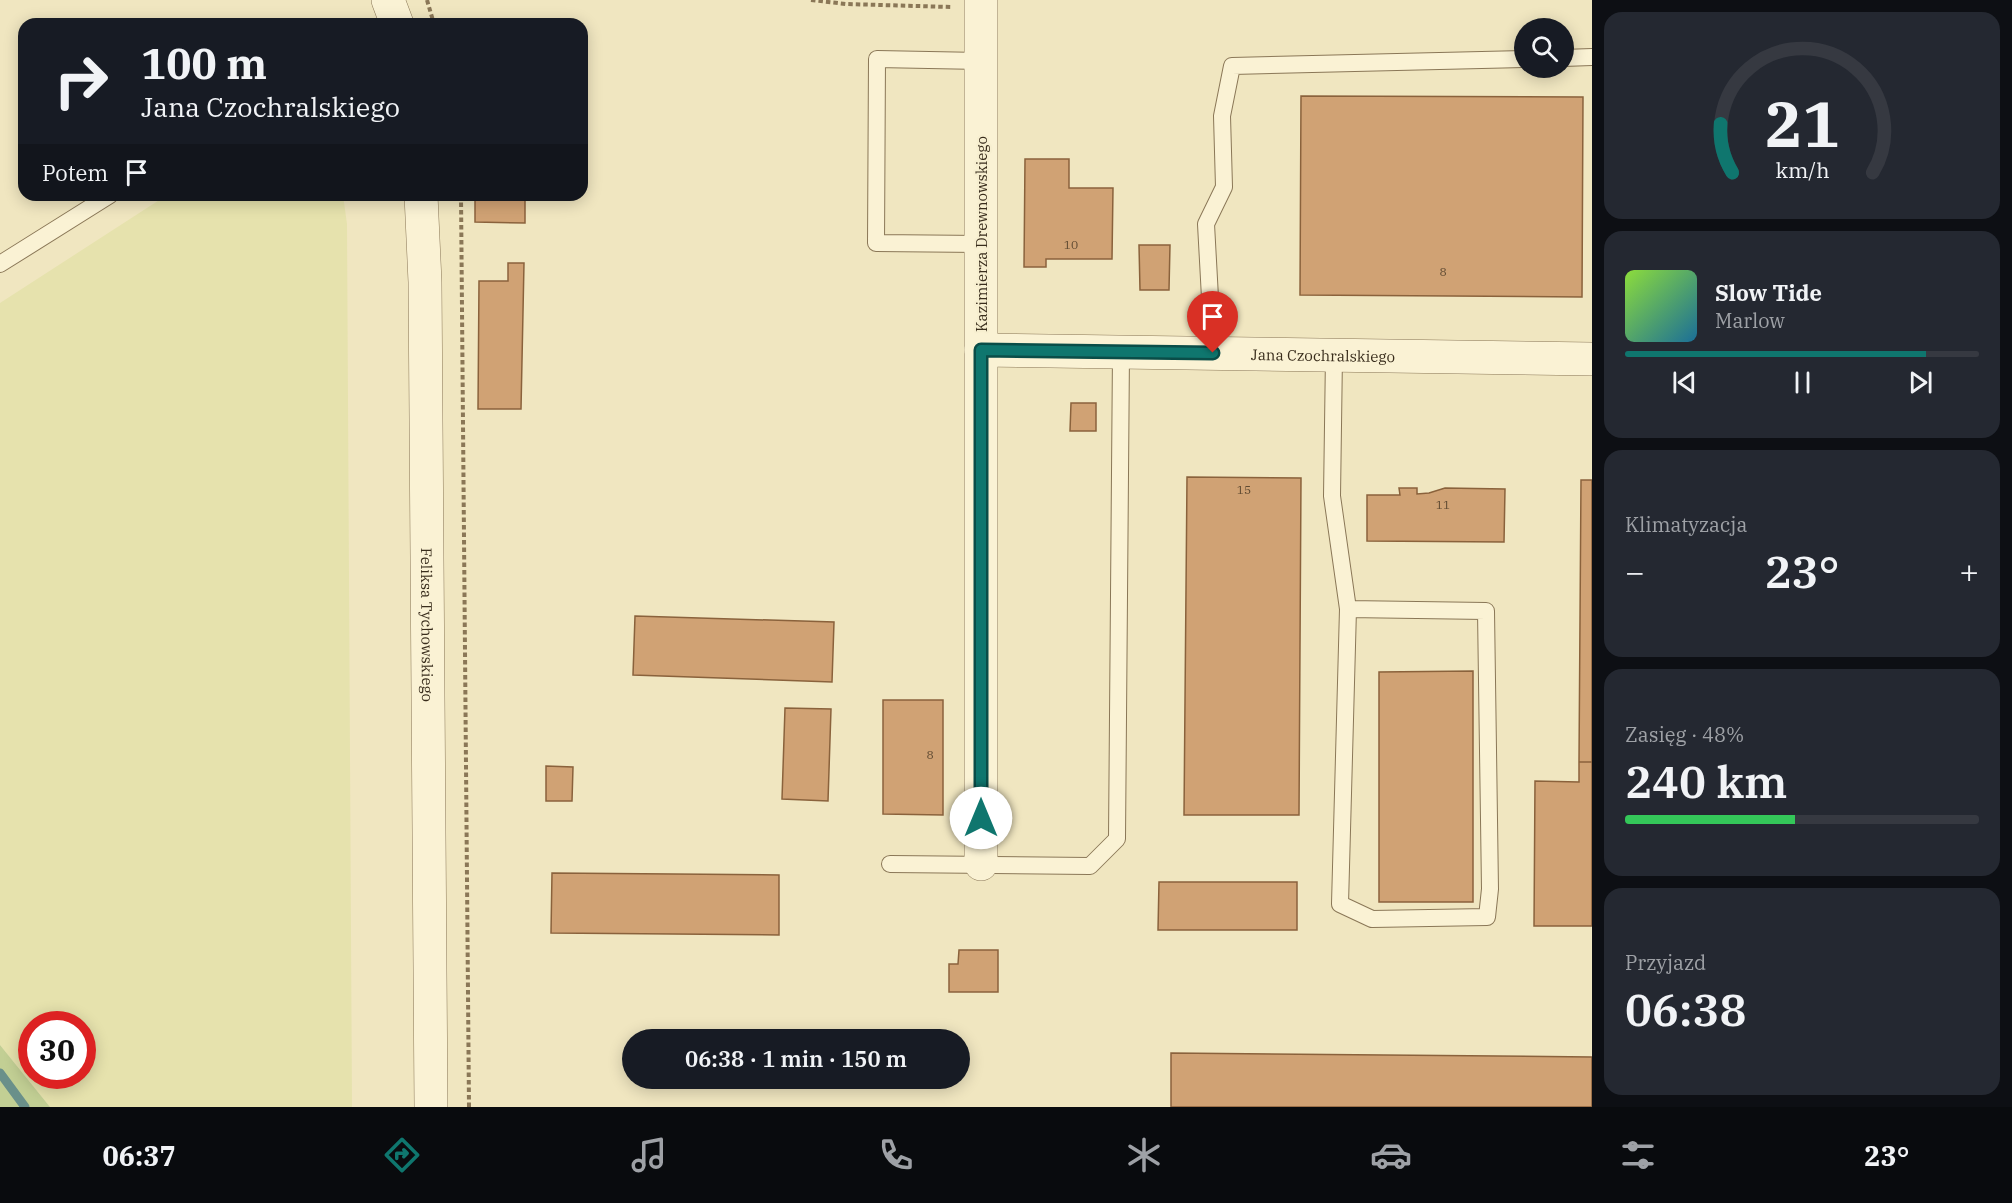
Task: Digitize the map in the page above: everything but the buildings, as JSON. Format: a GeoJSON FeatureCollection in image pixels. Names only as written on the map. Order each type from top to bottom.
{"type":"FeatureCollection","features":[{"type":"Feature","properties":{"kind":"street","name":"Kazimierza Drewnowskiego"},"geometry":{"type":"LineString","coordinates":[[981,4],[981,864]]}},
{"type":"Feature","properties":{"kind":"street","name":"Feliksa Tychowskiego"},"geometry":{"type":"LineString","coordinates":[[421,201],[425,282],[431,1107]]}},
{"type":"Feature","properties":{"kind":"street","name":"Jana Czochralskiego"},"geometry":{"type":"LineString","coordinates":[[981,350],[1592,358]]}},
{"type":"Feature","properties":{"kind":"street","name":"Feliksa Tychowskiego"},"geometry":{"type":"LineString","coordinates":[[432,1056],[438,1107]]}},
{"type":"Feature","properties":{"kind":"lane"},"geometry":{"type":"LineString","coordinates":[[1574,58],[1592,57]]}},
{"type":"Feature","properties":{"kind":"lane"},"geometry":{"type":"LineString","coordinates":[[981,61],[877,59],[876,243],[981,244]]}},
{"type":"Feature","properties":{"kind":"lane"},"geometry":{"type":"LineString","coordinates":[[1213,353],[1206,224],[1224,187],[1222,116],[1232,66],[1514,59]]}},
{"type":"Feature","properties":{"kind":"lane"},"geometry":{"type":"LineString","coordinates":[[0,264],[100,201]]}},
{"type":"Feature","properties":{"kind":"lane"},"geometry":{"type":"LineString","coordinates":[[890,864],[1090,866],[1117,839],[1121,352]]}},
{"type":"Feature","properties":{"kind":"lane"},"geometry":{"type":"LineString","coordinates":[[1334,355],[1332,496],[1348,609],[1340,904],[1372,919],[1487,917],[1490,889],[1486,611],[1348,609]]}},
{"type":"Feature","properties":{"kind":"path"},"geometry":{"type":"LineString","coordinates":[[427,0],[432,18]]}},
{"type":"Feature","properties":{"kind":"path"},"geometry":{"type":"LineString","coordinates":[[811,0],[846,4],[981,4]]}},
{"type":"Feature","properties":{"kind":"path"},"geometry":{"type":"LineString","coordinates":[[461,201],[469,1107]]}},
{"type":"Feature","properties":{"kind":"shaded area"},"geometry":{"type":"Polygon","coordinates":[[[158,201],[344,201],[347,224],[352,1107],[50,1107],[35,1089],[96,1089],[96,1011],[18,1011],[18,1067],[0,1045],[0,303],[158,201]]]}},
{"type":"Feature","properties":{"kind":"green space"},"geometry":{"type":"Polygon","coordinates":[[[0,1045],[18,1067],[18,1089],[35,1089],[50,1107],[0,1107],[0,1045]]]}},
{"type":"Feature","properties":{"kind":"waterway"},"geometry":{"type":"LineString","coordinates":[[0,1073],[25,1107]]}},
{"type":"Feature","properties":{"kind":"route"},"geometry":{"type":"LineString","coordinates":[[981,818],[981,350],[1213,353]]}}]}
